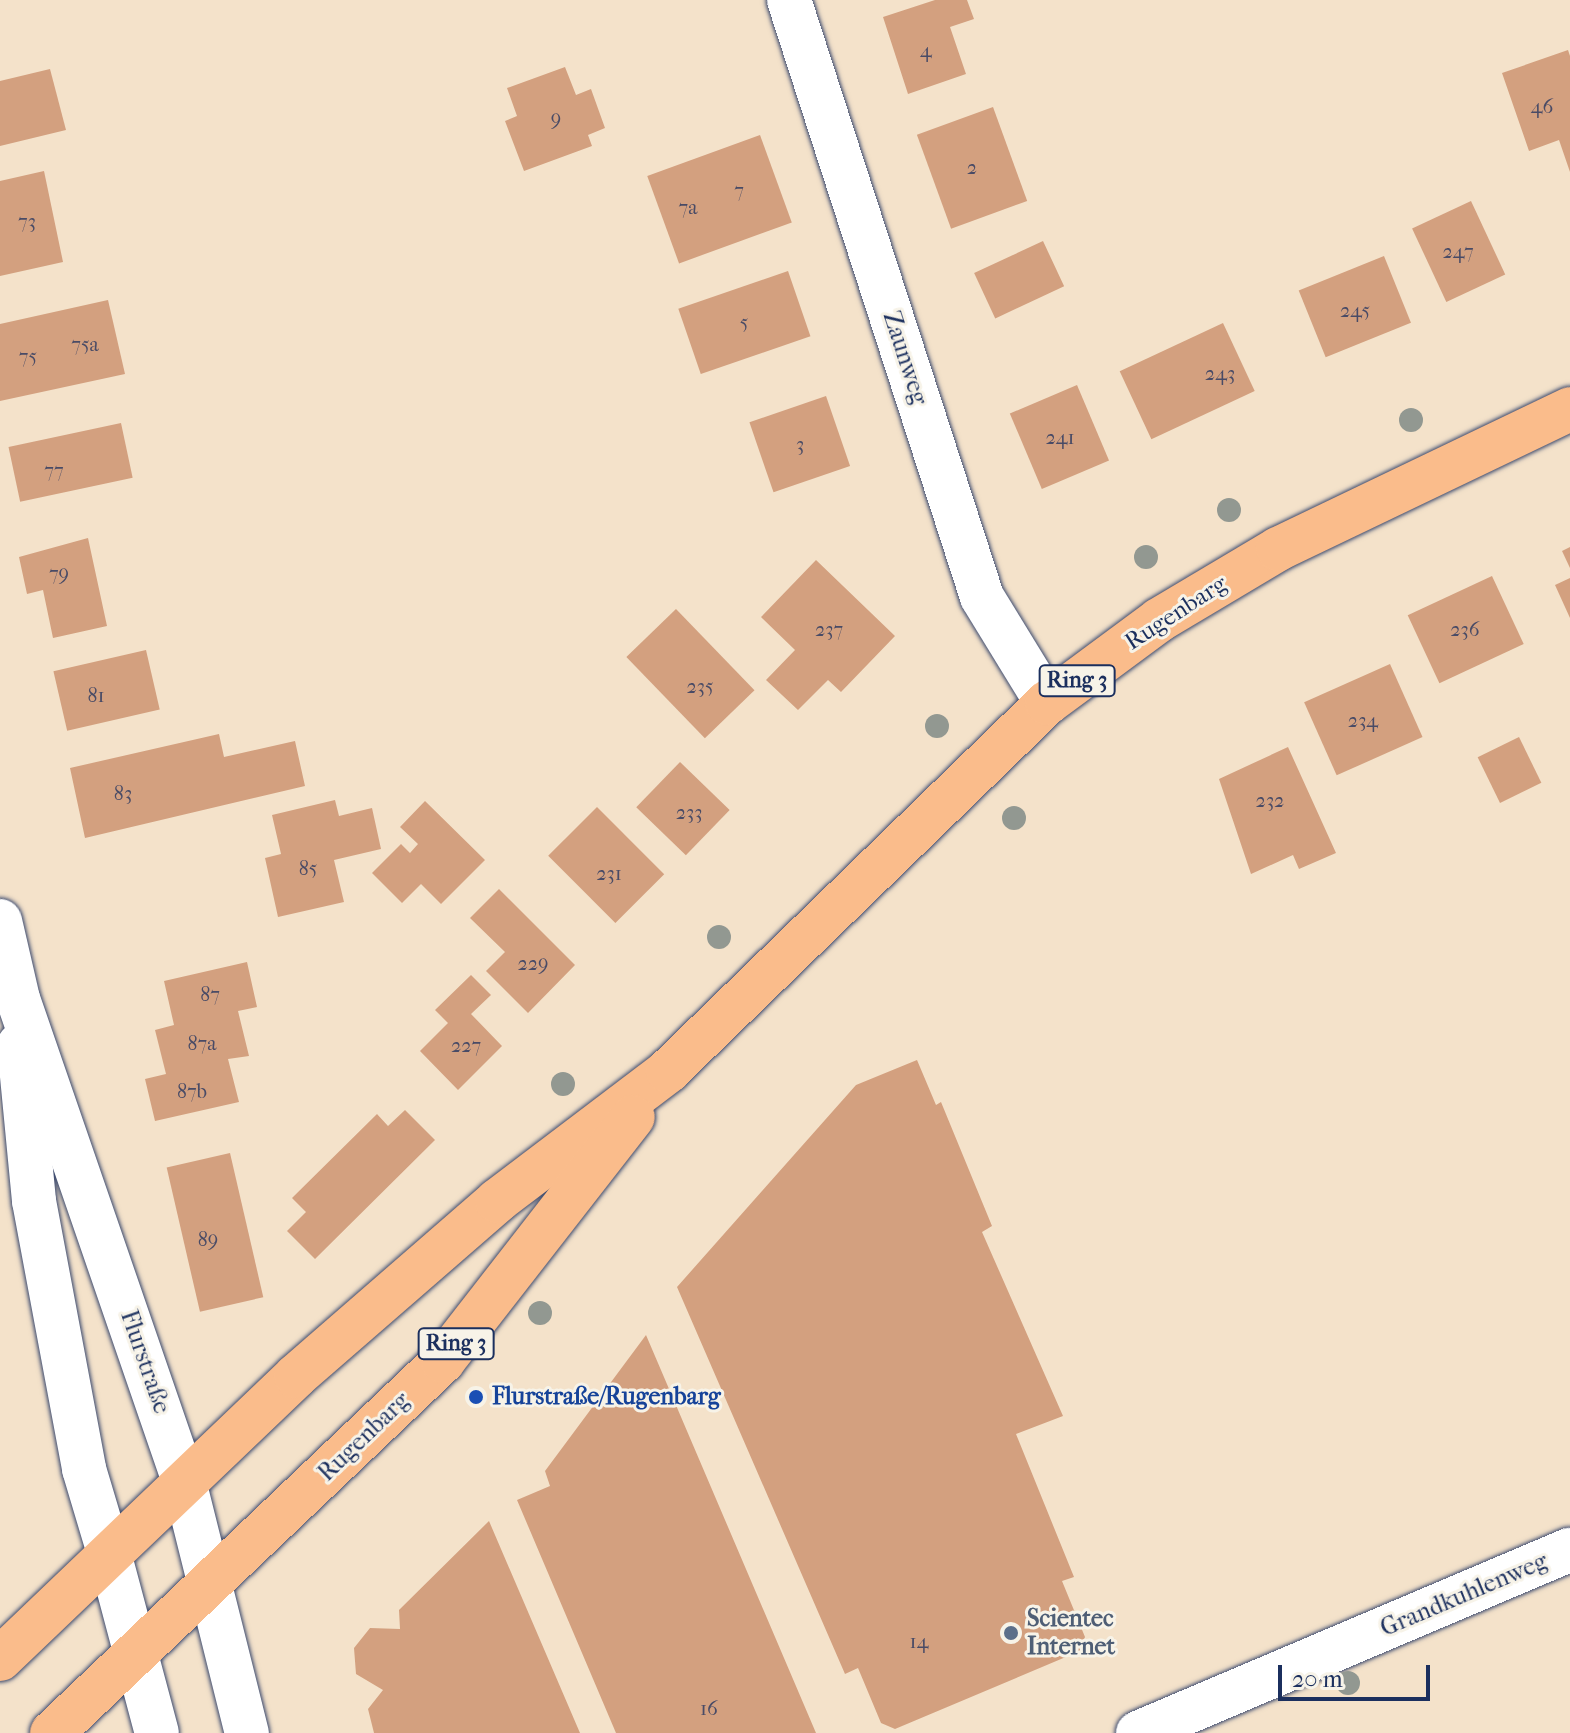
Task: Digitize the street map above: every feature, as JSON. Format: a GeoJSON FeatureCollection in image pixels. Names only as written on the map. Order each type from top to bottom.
{"type":"FeatureCollection","features":[{"type":"Feature","properties":{"kind":"main road","name":"Rugenbarg"},"geometry":{"type":"LineString","coordinates":[[0,1659],[184,1481],[497,1201],[668,1071],[1047,703],[1159,620],[1278,549],[1570,409]]}},
{"type":"Feature","properties":{"kind":"main road","name":"Rugenbarg"},"geometry":{"type":"LineString","coordinates":[[52,1733],[210,1586],[443,1361],[668,1071]]}},
{"type":"Feature","properties":{"kind":"street","name":"Zaunweg"},"geometry":{"type":"LineString","coordinates":[[789,0],[982,597],[1047,703]]}},
{"type":"Feature","properties":{"kind":"street","name":"Flurstraße"},"geometry":{"type":"LineString","coordinates":[[0,921],[18,999],[184,1481],[247,1733]]}},
{"type":"Feature","properties":{"kind":"street","name":"Flurstraße"},"geometry":{"type":"LineString","coordinates":[[18,999],[34,1201],[84,1469],[157,1733]]}},
{"type":"Feature","properties":{"kind":"street","name":"Grandkuhlenweg"},"geometry":{"type":"LineString","coordinates":[[1138,1733],[1570,1550]]}},
{"type":"Feature","properties":{"kind":"building"},"geometry":{"type":"Polygon","coordinates":[[[935,0],[967,0],[974,19],[950,27],[966,74],[908,94],[883,17],[935,0]]]}},
{"type":"Feature","properties":{"kind":"building"},"geometry":{"type":"Polygon","coordinates":[[[1568,50],[1570,172],[1559,140],[1529,151],[1502,73],[1568,50]]]}},
{"type":"Feature","properties":{"kind":"building"},"geometry":{"type":"Polygon","coordinates":[[[565,67],[576,95],[591,89],[605,128],[588,135],[592,146],[524,171],[505,121],[517,116],[507,88],[565,67]]]}},
{"type":"Feature","properties":{"kind":"building"},"geometry":{"type":"Polygon","coordinates":[[[50,69],[66,130],[0,146],[0,81],[50,69]]]}},
{"type":"Feature","properties":{"kind":"building"},"geometry":{"type":"Polygon","coordinates":[[[993,107],[1027,201],[951,229],[917,135],[993,107]]]}},
{"type":"Feature","properties":{"kind":"building"},"geometry":{"type":"Polygon","coordinates":[[[760,135],[792,222],[679,263],[647,176],[760,135]]]}},
{"type":"Feature","properties":{"kind":"building"},"geometry":{"type":"Polygon","coordinates":[[[44,171],[63,262],[0,276],[0,181],[44,171]]]}},
{"type":"Feature","properties":{"kind":"building"},"geometry":{"type":"Polygon","coordinates":[[[1471,201],[1505,274],[1446,302],[1412,228],[1471,201]]]}},
{"type":"Feature","properties":{"kind":"building"},"geometry":{"type":"Polygon","coordinates":[[[1043,241],[1064,286],[995,318],[974,273],[1043,241]]]}},
{"type":"Feature","properties":{"kind":"building"},"geometry":{"type":"Polygon","coordinates":[[[1384,256],[1411,323],[1326,357],[1299,290],[1384,256]]]}},
{"type":"Feature","properties":{"kind":"building"},"geometry":{"type":"Polygon","coordinates":[[[788,271],[810,336],[701,374],[678,309],[788,271]]]}},
{"type":"Feature","properties":{"kind":"building"},"geometry":{"type":"Polygon","coordinates":[[[108,300],[125,374],[0,401],[0,324],[108,300]]]}},
{"type":"Feature","properties":{"kind":"building"},"geometry":{"type":"Polygon","coordinates":[[[1223,323],[1255,391],[1151,439],[1120,371],[1223,323]]]}},
{"type":"Feature","properties":{"kind":"building"},"geometry":{"type":"Polygon","coordinates":[[[1077,385],[1109,460],[1042,489],[1010,414],[1077,385]]]}},
{"type":"Feature","properties":{"kind":"building"},"geometry":{"type":"Polygon","coordinates":[[[826,396],[850,466],[774,492],[749,422],[826,396]]]}},
{"type":"Feature","properties":{"kind":"building"},"geometry":{"type":"Polygon","coordinates":[[[121,423],[133,478],[20,502],[9,447],[121,423]]]}},
{"type":"Feature","properties":{"kind":"building"},"geometry":{"type":"Polygon","coordinates":[[[88,538],[107,626],[53,638],[43,590],[27,594],[19,557],[88,538]]]}},
{"type":"Feature","properties":{"kind":"building"},"geometry":{"type":"Polygon","coordinates":[[[1570,547],[1570,568],[1562,551],[1570,547]]]}},
{"type":"Feature","properties":{"kind":"building"},"geometry":{"type":"Polygon","coordinates":[[[816,560],[895,636],[841,692],[828,680],[798,710],[766,680],[795,650],[761,617],[816,560]]]}},
{"type":"Feature","properties":{"kind":"building"},"geometry":{"type":"Polygon","coordinates":[[[1492,576],[1524,644],[1439,683],[1408,615],[1492,576]]]}},
{"type":"Feature","properties":{"kind":"building"},"geometry":{"type":"Polygon","coordinates":[[[1570,578],[1570,618],[1555,585],[1570,578]]]}},
{"type":"Feature","properties":{"kind":"building"},"geometry":{"type":"Polygon","coordinates":[[[676,609],[754,690],[705,738],[626,657],[676,609]]]}},
{"type":"Feature","properties":{"kind":"building"},"geometry":{"type":"Polygon","coordinates":[[[146,650],[160,709],[67,731],[53,671],[146,650]]]}},
{"type":"Feature","properties":{"kind":"building"},"geometry":{"type":"Polygon","coordinates":[[[1390,664],[1423,737],[1337,775],[1304,702],[1390,664]]]}},
{"type":"Feature","properties":{"kind":"building"},"geometry":{"type":"Polygon","coordinates":[[[219,734],[224,757],[295,741],[305,786],[85,838],[70,768],[219,734]]]}},
{"type":"Feature","properties":{"kind":"building"},"geometry":{"type":"Polygon","coordinates":[[[1519,737],[1541,783],[1500,803],[1478,757],[1519,737]]]}},
{"type":"Feature","properties":{"kind":"building"},"geometry":{"type":"Polygon","coordinates":[[[1288,747],[1336,853],[1299,869],[1293,855],[1251,874],[1219,779],[1288,747]]]}},
{"type":"Feature","properties":{"kind":"building"},"geometry":{"type":"Polygon","coordinates":[[[680,762],[730,810],[686,855],[636,807],[680,762]]]}},
{"type":"Feature","properties":{"kind":"building"},"geometry":{"type":"Polygon","coordinates":[[[335,800],[339,816],[372,808],[381,849],[334,860],[344,902],[278,917],[265,858],[281,854],[272,815],[335,800]]]}},
{"type":"Feature","properties":{"kind":"building"},"geometry":{"type":"Polygon","coordinates":[[[425,801],[485,860],[441,904],[421,884],[402,903],[372,873],[401,844],[410,853],[418,844],[400,827],[425,801]]]}},
{"type":"Feature","properties":{"kind":"building"},"geometry":{"type":"Polygon","coordinates":[[[597,807],[664,874],[615,923],[548,856],[597,807]]]}},
{"type":"Feature","properties":{"kind":"building"},"geometry":{"type":"Polygon","coordinates":[[[499,889],[575,965],[528,1013],[486,971],[505,952],[470,918],[499,889]]]}},
{"type":"Feature","properties":{"kind":"building"},"geometry":{"type":"Polygon","coordinates":[[[247,962],[257,1007],[238,1011],[249,1056],[228,1059],[239,1102],[155,1121],[145,1079],[166,1074],[155,1030],[174,1025],[164,981],[247,962]]]}},
{"type":"Feature","properties":{"kind":"building"},"geometry":{"type":"Polygon","coordinates":[[[471,975],[491,995],[471,1014],[502,1046],[458,1090],[420,1051],[448,1023],[435,1010],[471,975]]]}},
{"type":"Feature","properties":{"kind":"building"},"geometry":{"type":"Polygon","coordinates":[[[917,1060],[936,1105],[941,1102],[992,1226],[982,1232],[1063,1416],[1016,1434],[1074,1577],[1062,1581],[1085,1637],[1080,1651],[895,1729],[881,1723],[858,1668],[845,1674],[677,1287],[856,1085],[917,1060]]]}},
{"type":"Feature","properties":{"kind":"building"},"geometry":{"type":"Polygon","coordinates":[[[405,1110],[435,1140],[315,1259],[287,1231],[306,1212],[292,1198],[377,1114],[388,1126],[405,1110]]]}},
{"type":"Feature","properties":{"kind":"building"},"geometry":{"type":"Polygon","coordinates":[[[230,1153],[263,1297],[200,1312],[167,1168],[230,1153]]]}},
{"type":"Feature","properties":{"kind":"building"},"geometry":{"type":"Polygon","coordinates":[[[646,1335],[816,1733],[616,1733],[517,1500],[550,1486],[545,1471],[646,1335]]]}},
{"type":"Feature","properties":{"kind":"building"},"geometry":{"type":"Polygon","coordinates":[[[489,1521],[580,1733],[374,1733],[368,1709],[383,1690],[356,1674],[354,1648],[370,1628],[400,1629],[399,1610],[489,1521]]]}},
{"type":"Feature","properties":{"kind":"place","name":"Flurstraße/Rugenbarg"},"geometry":{"type":"Point","coordinates":[476,1397]}},
{"type":"Feature","properties":{"kind":"place","name":"Scientec Internet"},"geometry":{"type":"Point","coordinates":[1011,1633]}}]}
